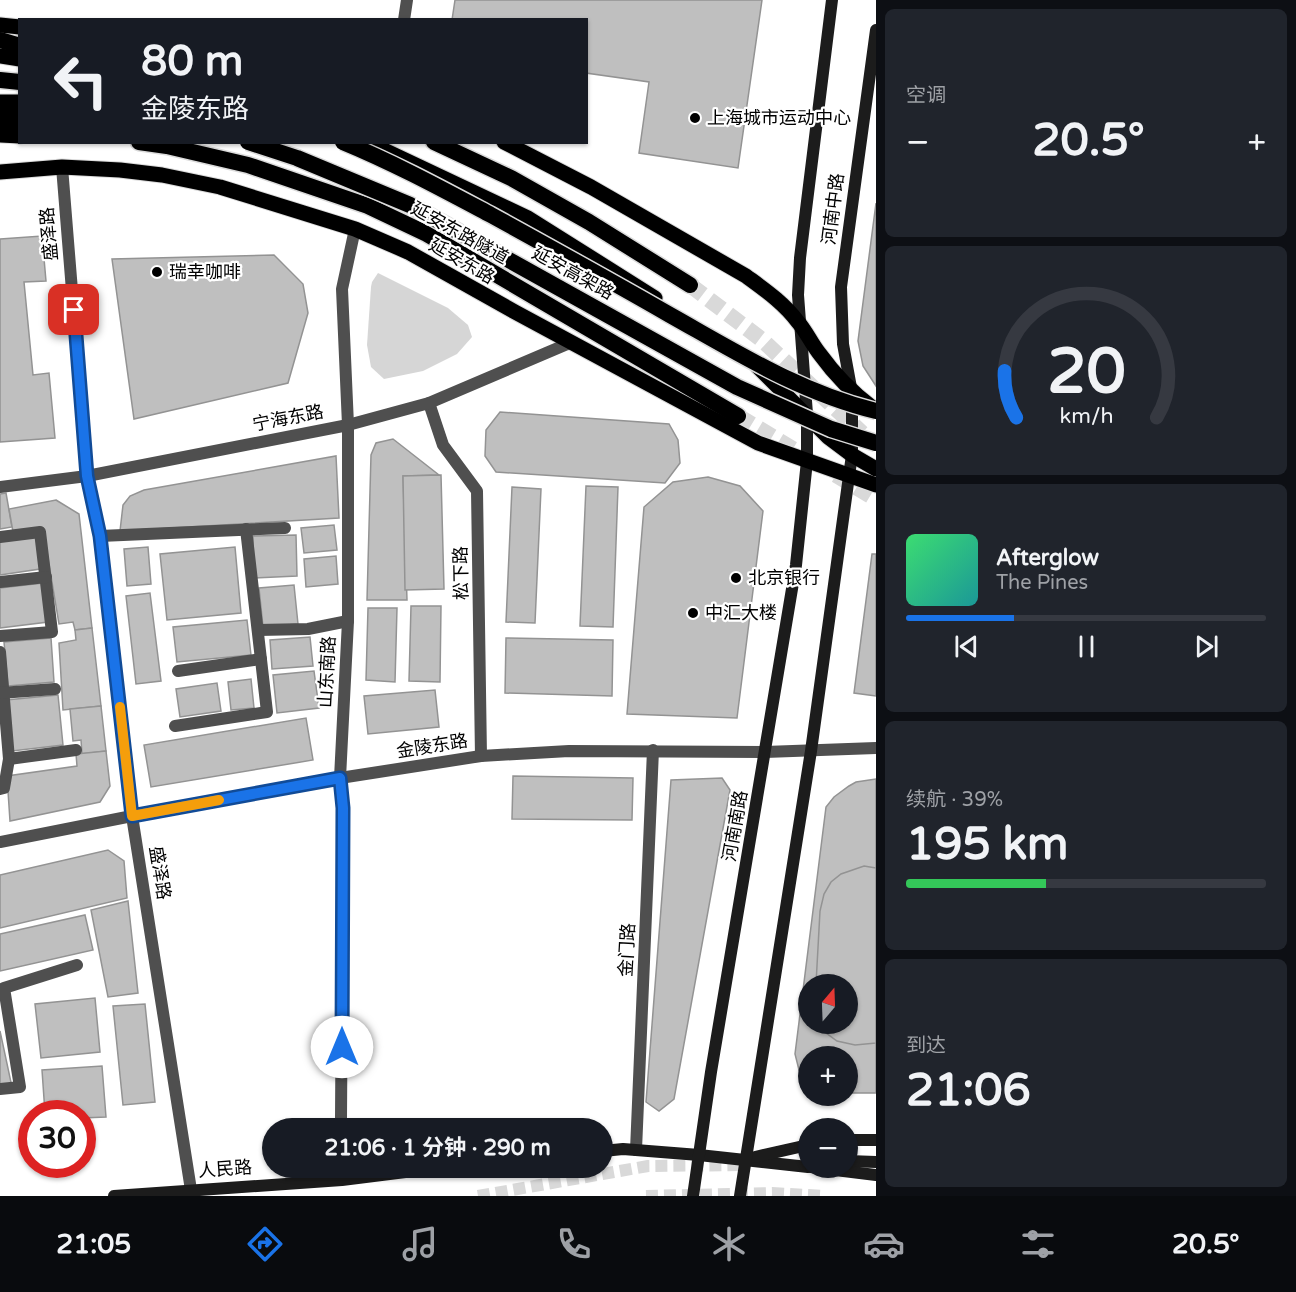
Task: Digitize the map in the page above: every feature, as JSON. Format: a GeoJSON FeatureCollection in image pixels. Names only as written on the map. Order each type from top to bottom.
{"type":"FeatureCollection","features":[{"type":"Feature","properties":{"kind":"highway"},"geometry":{"type":"LineString","coordinates":[[0,40],[18,45]]}},
{"type":"Feature","properties":{"kind":"highway"},"geometry":{"type":"LineString","coordinates":[[0,80],[18,82]]}},
{"type":"Feature","properties":{"kind":"highway"},"geometry":{"type":"LineString","coordinates":[[0,111],[18,113]]}},
{"type":"Feature","properties":{"kind":"highway"},"geometry":{"type":"LineString","coordinates":[[0,126],[18,128]]}},
{"type":"Feature","properties":{"kind":"highway","name":"延安东路隧道"},"geometry":{"type":"LineString","coordinates":[[153,144],[248,165],[368,206],[427,234],[738,416]]}},
{"type":"Feature","properties":{"kind":"highway","name":"延安高架路"},"geometry":{"type":"LineString","coordinates":[[254,144],[307,162],[410,205],[738,387],[831,429],[876,442]]}},
{"type":"Feature","properties":{"kind":"highway","name":"延安高架路"},"geometry":{"type":"LineString","coordinates":[[348,144],[389,161],[439,187],[577,262],[766,370],[820,394],[876,411]]}},
{"type":"Feature","properties":{"kind":"highway"},"geometry":{"type":"LineString","coordinates":[[438,144],[511,178],[589,222],[690,285]]}},
{"type":"Feature","properties":{"kind":"main road","name":"河南中路"},"geometry":{"type":"LineString","coordinates":[[807,414],[798,296],[800,258],[832,0]]}},
{"type":"Feature","properties":{"kind":"main road"},"geometry":{"type":"LineString","coordinates":[[0,25],[18,27]]}},
{"type":"Feature","properties":{"kind":"main road","name":"河南中路"},"geometry":{"type":"LineString","coordinates":[[849,476],[852,455],[852,393],[843,344],[842,287],[876,30]]}},
{"type":"Feature","properties":{"kind":"main road"},"geometry":{"type":"LineString","coordinates":[[0,56],[18,58]]}},
{"type":"Feature","properties":{"kind":"main road"},"geometry":{"type":"LineString","coordinates":[[0,102],[18,102]]}},
{"type":"Feature","properties":{"kind":"main road"},"geometry":{"type":"LineString","coordinates":[[0,135],[18,136]]}},
{"type":"Feature","properties":{"kind":"main road"},"geometry":{"type":"LineString","coordinates":[[372,144],[528,218],[745,355],[828,437],[876,470]]}},
{"type":"Feature","properties":{"kind":"main road"},"geometry":{"type":"LineString","coordinates":[[508,144],[591,187],[746,276],[784,305],[852,393],[876,411]]}},
{"type":"Feature","properties":{"kind":"main road","name":"延安东路"},"geometry":{"type":"LineString","coordinates":[[0,172],[62,167],[162,175],[220,187],[355,229],[408,252],[758,443],[876,485]]}},
{"type":"Feature","properties":{"kind":"main road"},"geometry":{"type":"LineString","coordinates":[[852,393],[876,401]]}},
{"type":"Feature","properties":{"kind":"main road","name":"河南南路"},"geometry":{"type":"LineString","coordinates":[[693,1196],[796,565],[807,461],[807,414]]}},
{"type":"Feature","properties":{"kind":"main road"},"geometry":{"type":"LineString","coordinates":[[740,1196],[811,751],[849,476]]}},
{"type":"Feature","properties":{"kind":"main road"},"geometry":{"type":"LineString","coordinates":[[858,1140],[876,1140]]}},
{"type":"Feature","properties":{"kind":"main road"},"geometry":{"type":"LineString","coordinates":[[745,1159],[798,1147]]}},
{"type":"Feature","properties":{"kind":"main road"},"geometry":{"type":"LineString","coordinates":[[613,1151],[636,1150],[699,1155],[798,1166]]}},
{"type":"Feature","properties":{"kind":"main road"},"geometry":{"type":"LineString","coordinates":[[745,1159],[798,1161]]}},
{"type":"Feature","properties":{"kind":"main road"},"geometry":{"type":"LineString","coordinates":[[858,1161],[876,1162]]}},
{"type":"Feature","properties":{"kind":"main road"},"geometry":{"type":"LineString","coordinates":[[858,1173],[876,1175]]}},
{"type":"Feature","properties":{"kind":"main road","name":"人民路"},"geometry":{"type":"LineString","coordinates":[[114,1196],[358,1178]]}},
{"type":"Feature","properties":{"kind":"street"},"geometry":{"type":"LineString","coordinates":[[404,18],[407,0]]}},
{"type":"Feature","properties":{"kind":"street","name":"盛泽路"},"geometry":{"type":"LineString","coordinates":[[62,167],[87,476],[100,536],[132,816],[191,1190]]}},
{"type":"Feature","properties":{"kind":"street","name":"山东南路"},"geometry":{"type":"LineString","coordinates":[[341,1118],[343,808],[340,778],[348,621],[348,425],[342,289],[355,229]]}},
{"type":"Feature","properties":{"kind":"street","name":"宁海东路"},"geometry":{"type":"LineString","coordinates":[[0,487],[87,476],[348,425],[429,403],[572,342]]}},
{"type":"Feature","properties":{"kind":"street","name":"松下路"},"geometry":{"type":"LineString","coordinates":[[429,403],[443,445],[477,491],[481,756]]}},
{"type":"Feature","properties":{"kind":"street"},"geometry":{"type":"LineString","coordinates":[[100,536],[285,528]]}},
{"type":"Feature","properties":{"kind":"street"},"geometry":{"type":"LineString","coordinates":[[176,726],[267,712],[246,529]]}},
{"type":"Feature","properties":{"kind":"street"},"geometry":{"type":"LineString","coordinates":[[0,537],[40,532],[52,632],[0,636]]}},
{"type":"Feature","properties":{"kind":"street"},"geometry":{"type":"LineString","coordinates":[[0,582],[46,577]]}},
{"type":"Feature","properties":{"kind":"street"},"geometry":{"type":"LineString","coordinates":[[258,630],[308,629],[348,621]]}},
{"type":"Feature","properties":{"kind":"street"},"geometry":{"type":"LineString","coordinates":[[0,652],[3,737],[9,759],[4,788],[0,789]]}},
{"type":"Feature","properties":{"kind":"street"},"geometry":{"type":"LineString","coordinates":[[178,671],[261,660]]}},
{"type":"Feature","properties":{"kind":"street"},"geometry":{"type":"LineString","coordinates":[[2,693],[55,689]]}},
{"type":"Feature","properties":{"kind":"street","name":"金陵东路"},"geometry":{"type":"LineString","coordinates":[[0,842],[340,778],[481,756],[568,751],[765,752],[876,748]]}},
{"type":"Feature","properties":{"kind":"street"},"geometry":{"type":"LineString","coordinates":[[9,759],[76,750]]}},
{"type":"Feature","properties":{"kind":"street","name":"金门路"},"geometry":{"type":"LineString","coordinates":[[636,1150],[653,750]]}},
{"type":"Feature","properties":{"kind":"street"},"geometry":{"type":"LineString","coordinates":[[0,1089],[20,1087],[4,988],[77,965]]}},
{"type":"Feature","properties":{"kind":"shaded area"},"geometry":{"type":"Polygon","coordinates":[[[378,273],[448,308],[468,325],[472,337],[457,354],[423,371],[384,379],[371,367],[367,345],[371,287],[378,273]]]}},
{"type":"Feature","properties":{"kind":"building","name":"上海城市运动中心"},"geometry":{"type":"Polygon","coordinates":[[[455,0],[762,0],[738,168],[639,153],[649,82],[588,73],[588,18],[452,18],[455,0]]]}},
{"type":"Feature","properties":{"kind":"building"},"geometry":{"type":"Polygon","coordinates":[[[876,203],[876,386],[863,366],[858,341],[876,203]]]}},
{"type":"Feature","properties":{"kind":"building"},"geometry":{"type":"Polygon","coordinates":[[[42,236],[46,281],[24,282],[33,375],[49,373],[55,438],[0,442],[0,239],[42,236]]]}},
{"type":"Feature","properties":{"kind":"building"},"geometry":{"type":"Polygon","coordinates":[[[274,255],[303,284],[308,313],[288,383],[134,419],[112,259],[274,255]]]}},
{"type":"Feature","properties":{"kind":"building"},"geometry":{"type":"Polygon","coordinates":[[[500,412],[669,424],[678,440],[680,463],[665,483],[496,472],[485,456],[486,430],[500,412]]]}},
{"type":"Feature","properties":{"kind":"building"},"geometry":{"type":"Polygon","coordinates":[[[393,439],[439,475],[403,476],[407,600],[367,600],[371,455],[376,443],[393,439]]]}},
{"type":"Feature","properties":{"kind":"building"},"geometry":{"type":"Polygon","coordinates":[[[336,456],[339,518],[120,531],[123,505],[130,496],[144,490],[336,456]]]}},
{"type":"Feature","properties":{"kind":"building"},"geometry":{"type":"Polygon","coordinates":[[[441,475],[444,589],[405,590],[403,476],[441,475]]]}},
{"type":"Feature","properties":{"kind":"building","name":"中汇大楼"},"geometry":{"type":"Polygon","coordinates":[[[708,477],[740,486],[763,511],[737,718],[627,714],[644,507],[673,482],[708,477]]]}},
{"type":"Feature","properties":{"kind":"building"},"geometry":{"type":"Polygon","coordinates":[[[586,486],[618,487],[613,627],[580,626],[586,486]]]}},
{"type":"Feature","properties":{"kind":"building"},"geometry":{"type":"Polygon","coordinates":[[[512,487],[541,489],[535,623],[506,622],[512,487]]]}},
{"type":"Feature","properties":{"kind":"building"},"geometry":{"type":"Polygon","coordinates":[[[6,493],[12,527],[0,529],[0,494],[6,493]]]}},
{"type":"Feature","properties":{"kind":"building"},"geometry":{"type":"Polygon","coordinates":[[[56,500],[79,514],[92,628],[75,630],[73,622],[59,624],[43,528],[13,532],[9,509],[56,500]]]}},
{"type":"Feature","properties":{"kind":"building"},"geometry":{"type":"Polygon","coordinates":[[[334,525],[337,550],[304,553],[301,528],[334,525]]]}},
{"type":"Feature","properties":{"kind":"building"},"geometry":{"type":"Polygon","coordinates":[[[296,535],[297,576],[254,578],[253,536],[296,535]]]}},
{"type":"Feature","properties":{"kind":"building"},"geometry":{"type":"Polygon","coordinates":[[[36,536],[40,569],[0,575],[0,541],[36,536]]]}},
{"type":"Feature","properties":{"kind":"building"},"geometry":{"type":"Polygon","coordinates":[[[148,547],[151,584],[127,586],[124,549],[148,547]]]}},
{"type":"Feature","properties":{"kind":"building"},"geometry":{"type":"Polygon","coordinates":[[[235,547],[241,613],[167,620],[160,554],[235,547]]]}},
{"type":"Feature","properties":{"kind":"building"},"geometry":{"type":"Polygon","coordinates":[[[872,554],[876,554],[876,696],[854,693],[872,554]]]}},
{"type":"Feature","properties":{"kind":"building"},"geometry":{"type":"Polygon","coordinates":[[[336,556],[338,584],[306,587],[304,559],[336,556]]]}},
{"type":"Feature","properties":{"kind":"building"},"geometry":{"type":"Polygon","coordinates":[[[43,583],[48,622],[0,628],[0,588],[43,583]]]}},
{"type":"Feature","properties":{"kind":"building"},"geometry":{"type":"Polygon","coordinates":[[[294,585],[298,624],[263,627],[259,588],[294,585]]]}},
{"type":"Feature","properties":{"kind":"building"},"geometry":{"type":"Polygon","coordinates":[[[150,593],[161,681],[136,684],[126,596],[150,593]]]}},
{"type":"Feature","properties":{"kind":"building"},"geometry":{"type":"Polygon","coordinates":[[[411,606],[441,606],[440,682],[409,681],[411,606]]]}},
{"type":"Feature","properties":{"kind":"building"},"geometry":{"type":"Polygon","coordinates":[[[368,608],[397,608],[395,682],[366,680],[368,608]]]}},
{"type":"Feature","properties":{"kind":"building"},"geometry":{"type":"Polygon","coordinates":[[[247,620],[251,655],[177,662],[173,627],[247,620]]]}},
{"type":"Feature","properties":{"kind":"building"},"geometry":{"type":"Polygon","coordinates":[[[92,628],[101,706],[63,710],[59,643],[76,640],[75,630],[92,628]]]}},
{"type":"Feature","properties":{"kind":"building"},"geometry":{"type":"Polygon","coordinates":[[[310,637],[313,666],[272,669],[270,640],[310,637]]]}},
{"type":"Feature","properties":{"kind":"building"},"geometry":{"type":"Polygon","coordinates":[[[51,638],[54,682],[8,686],[4,642],[51,638]]]}},
{"type":"Feature","properties":{"kind":"building"},"geometry":{"type":"Polygon","coordinates":[[[506,638],[613,640],[612,696],[505,693],[506,638]]]}},
{"type":"Feature","properties":{"kind":"building"},"geometry":{"type":"Polygon","coordinates":[[[314,671],[319,708],[277,713],[273,675],[314,671]]]}},
{"type":"Feature","properties":{"kind":"building"},"geometry":{"type":"Polygon","coordinates":[[[251,679],[254,708],[231,710],[228,682],[251,679]]]}},
{"type":"Feature","properties":{"kind":"building"},"geometry":{"type":"Polygon","coordinates":[[[217,683],[221,711],[180,717],[176,689],[217,683]]]}},
{"type":"Feature","properties":{"kind":"building"},"geometry":{"type":"Polygon","coordinates":[[[435,690],[439,727],[368,734],[364,696],[435,690]]]}},
{"type":"Feature","properties":{"kind":"building"},"geometry":{"type":"Polygon","coordinates":[[[58,695],[63,745],[12,751],[6,700],[58,695]]]}},
{"type":"Feature","properties":{"kind":"building"},"geometry":{"type":"Polygon","coordinates":[[[101,706],[106,751],[82,754],[81,740],[73,741],[70,709],[101,706]]]}},
{"type":"Feature","properties":{"kind":"building"},"geometry":{"type":"Polygon","coordinates":[[[306,718],[313,760],[151,787],[144,745],[306,718]]]}},
{"type":"Feature","properties":{"kind":"building"},"geometry":{"type":"Polygon","coordinates":[[[106,751],[110,786],[100,802],[10,821],[7,776],[77,766],[76,754],[106,751]]]}},
{"type":"Feature","properties":{"kind":"building"},"geometry":{"type":"Polygon","coordinates":[[[513,776],[633,778],[632,820],[512,819],[513,776]]]}},
{"type":"Feature","properties":{"kind":"building"},"geometry":{"type":"Polygon","coordinates":[[[722,778],[730,790],[674,1099],[659,1111],[646,1102],[671,780],[722,778]]]}},
{"type":"Feature","properties":{"kind":"building"},"geometry":{"type":"Polygon","coordinates":[[[876,779],[876,1093],[858,1093],[858,1046],[798,1046],[798,1066],[795,1054],[798,1030],[798,1034],[858,1034],[858,974],[805,974],[826,807],[834,797],[856,782],[876,779]]]}},
{"type":"Feature","properties":{"kind":"building"},"geometry":{"type":"Polygon","coordinates":[[[108,850],[124,861],[127,898],[0,928],[0,875],[108,850]]]}},
{"type":"Feature","properties":{"kind":"building"},"geometry":{"type":"Polygon","coordinates":[[[864,866],[876,868],[876,1043],[855,1045],[837,1041],[827,1034],[858,1034],[858,974],[817,974],[820,911],[824,894],[831,882],[841,874],[864,866]]]}},
{"type":"Feature","properties":{"kind":"building"},"geometry":{"type":"Polygon","coordinates":[[[128,901],[138,993],[108,997],[91,910],[128,901]]]}},
{"type":"Feature","properties":{"kind":"building"},"geometry":{"type":"Polygon","coordinates":[[[85,915],[93,950],[0,971],[0,934],[85,915]]]}},
{"type":"Feature","properties":{"kind":"building"},"geometry":{"type":"Polygon","coordinates":[[[95,998],[100,1052],[41,1058],[35,1004],[95,998]]]}},
{"type":"Feature","properties":{"kind":"building"},"geometry":{"type":"Polygon","coordinates":[[[145,1004],[155,1102],[123,1105],[113,1006],[145,1004]]]}},
{"type":"Feature","properties":{"kind":"building"},"geometry":{"type":"Polygon","coordinates":[[[0,1031],[12,1087],[0,1088],[0,1031]]]}},
{"type":"Feature","properties":{"kind":"building"},"geometry":{"type":"Polygon","coordinates":[[[102,1066],[106,1117],[96,1117],[96,1100],[44,1100],[42,1070],[102,1066]]]}},
{"type":"Feature","properties":{"kind":"tunnel"},"geometry":{"type":"LineString","coordinates":[[690,285],[761,339],[862,433]]}},
{"type":"Feature","properties":{"kind":"tunnel"},"geometry":{"type":"LineString","coordinates":[[738,416],[806,457]]}},
{"type":"Feature","properties":{"kind":"tunnel"},"geometry":{"type":"LineString","coordinates":[[836,475],[876,499]]}},
{"type":"Feature","properties":{"kind":"tunnel"},"geometry":{"type":"LineString","coordinates":[[478,1196],[648,1166],[747,1165]]}},
{"type":"Feature","properties":{"kind":"tunnel"},"geometry":{"type":"LineString","coordinates":[[646,1196],[772,1193],[825,1196]]}},
{"type":"Feature","properties":{"kind":"slow traffic"},"geometry":{"type":"LineString","coordinates":[[120,707],[132,816],[219,800]]}},
{"type":"Feature","properties":{"kind":"place","name":"上海城市运动中心"},"geometry":{"type":"Point","coordinates":[695,118]}},
{"type":"Feature","properties":{"kind":"place","name":"瑞幸咖啡"},"geometry":{"type":"Point","coordinates":[157,272]}},
{"type":"Feature","properties":{"kind":"place","name":"北京银行"},"geometry":{"type":"Point","coordinates":[736,578]}},
{"type":"Feature","properties":{"kind":"place","name":"中汇大楼"},"geometry":{"type":"Point","coordinates":[693,613]}},
{"type":"Feature","properties":{"kind":"route"},"geometry":{"type":"LineString","coordinates":[[74,310],[87,476],[100,536],[132,816],[340,778],[343,808],[342,1047]]}}]}
